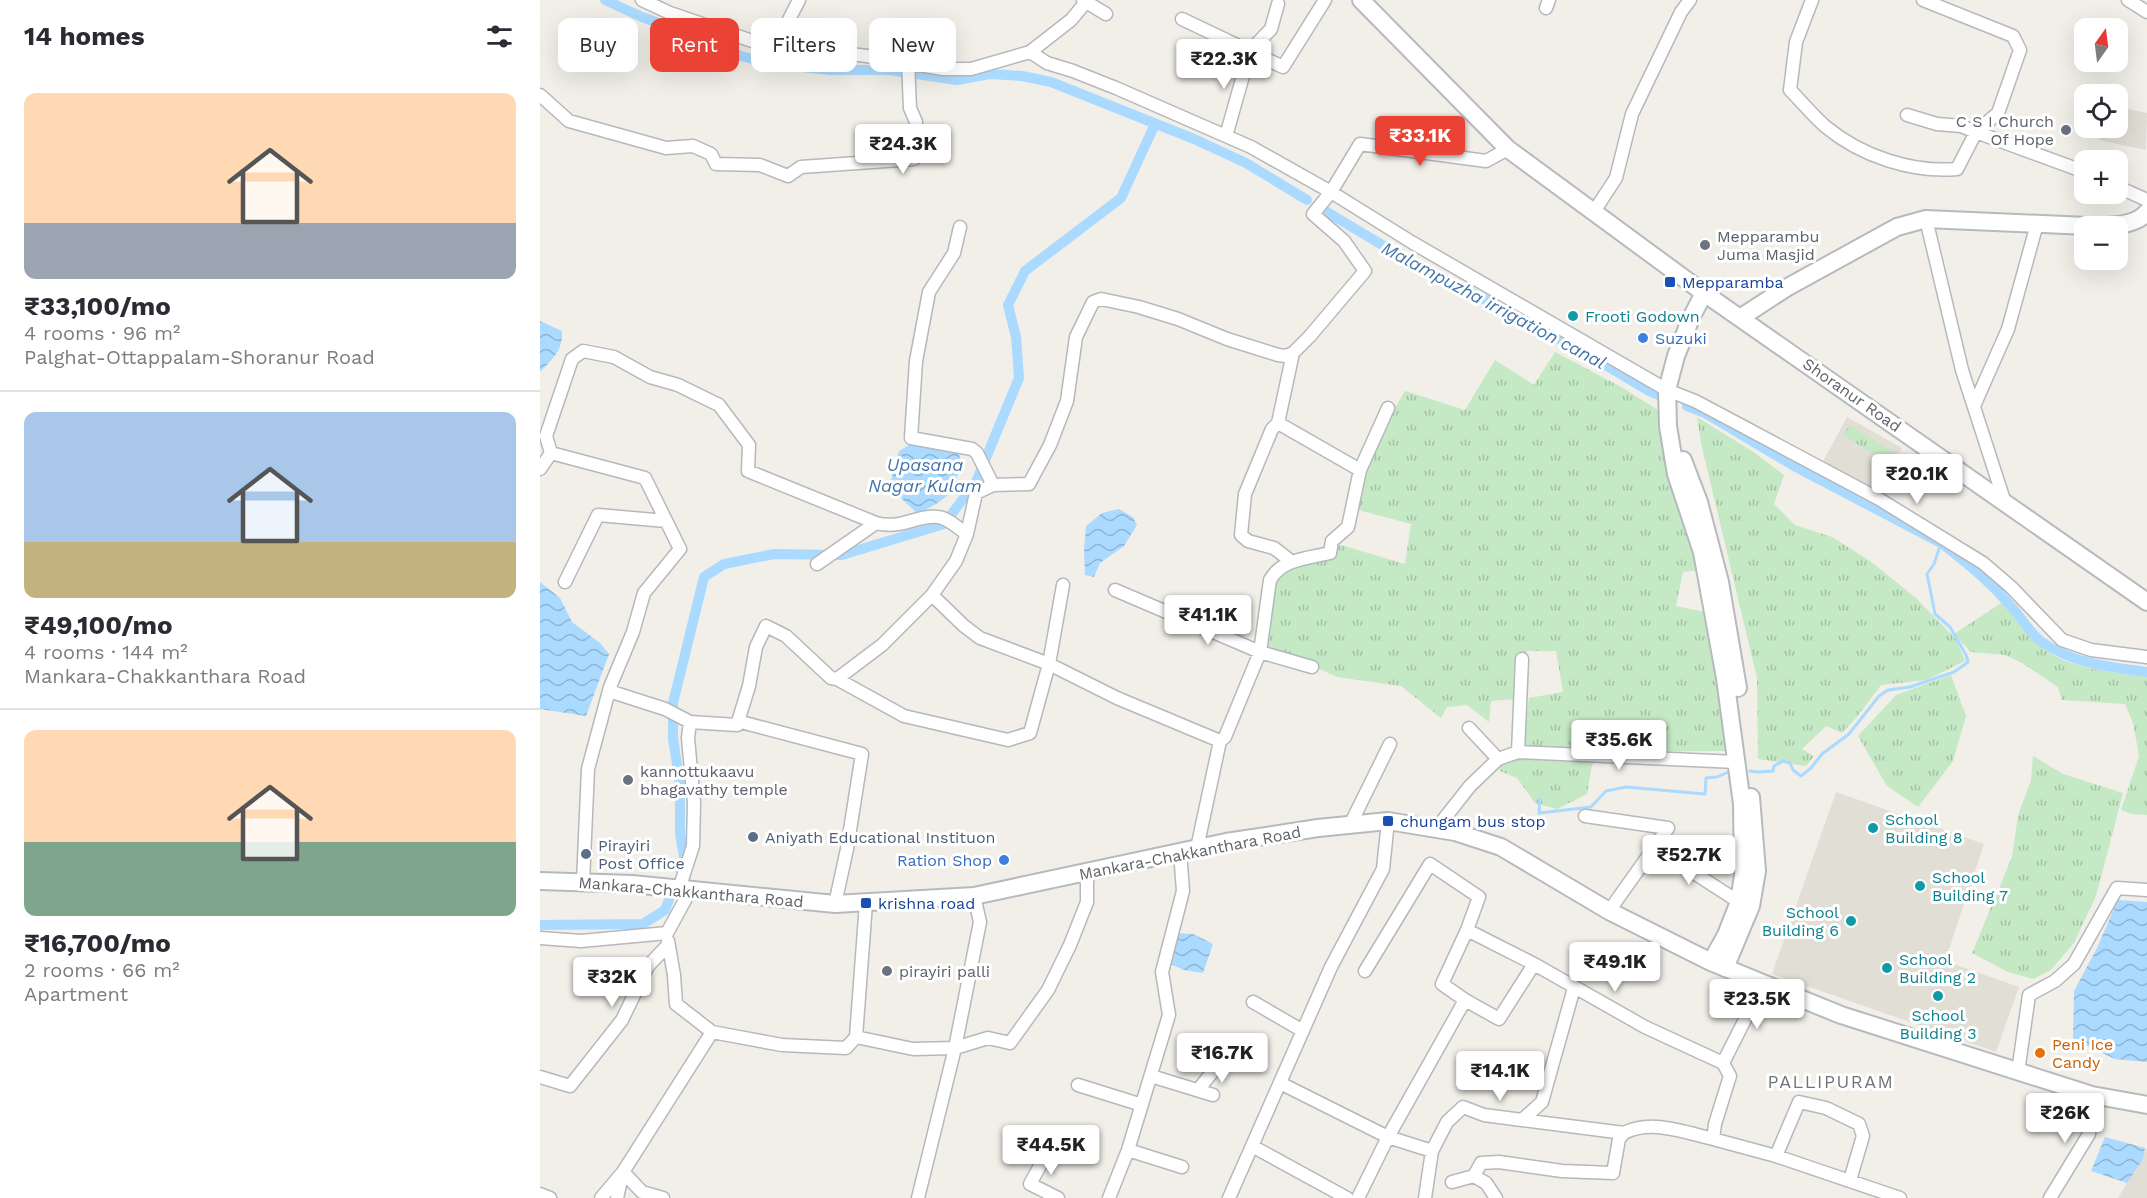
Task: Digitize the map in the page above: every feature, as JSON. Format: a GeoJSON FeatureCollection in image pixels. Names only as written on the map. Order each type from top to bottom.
{"type":"FeatureCollection","features":[{"type":"Feature","properties":{"kind":"main road","name":"Shoranur Road"},"geometry":{"type":"LineString","coordinates":[[1361,0],[1508,149],[1740,318],[2146,599]]}},
{"type":"Feature","properties":{"kind":"main road"},"geometry":{"type":"LineString","coordinates":[[2128,223],[2145,218]]}},
{"type":"Feature","properties":{"kind":"main road"},"geometry":{"type":"LineString","coordinates":[[1740,318],[1786,288],[1897,227],[1926,219],[2074,225]]}},
{"type":"Feature","properties":{"kind":"main road"},"geometry":{"type":"LineString","coordinates":[[1709,296],[1691,318],[1676,356],[1668,426],[1676,474],[1702,552],[1725,678],[1742,804],[1743,875],[1739,902],[1726,935],[1718,965]]}},
{"type":"Feature","properties":{"kind":"main road"},"geometry":{"type":"LineString","coordinates":[[1672,392],[1683,464],[1699,502],[1720,582],[1739,693],[1753,816],[1757,871],[1751,906],[1718,965]]}},
{"type":"Feature","properties":{"kind":"main road","name":"Mankara-Chakkanthara Road"},"geometry":{"type":"LineString","coordinates":[[540,881],[632,884],[836,904],[974,896],[1226,842],[1388,821],[1455,832],[1501,848],[1609,911],[1718,965],[1842,1015],[2092,1095],[2147,1105]]}},
{"type":"Feature","properties":{"kind":"street"},"geometry":{"type":"LineString","coordinates":[[642,0],[717,31],[751,41]]}},
{"type":"Feature","properties":{"kind":"street"},"geometry":{"type":"LineString","coordinates":[[790,18],[799,0]]}},
{"type":"Feature","properties":{"kind":"street"},"geometry":{"type":"LineString","coordinates":[[1182,19],[1283,67],[1325,0]]}},
{"type":"Feature","properties":{"kind":"street"},"geometry":{"type":"LineString","coordinates":[[1593,213],[1616,178],[1632,114],[1689,0]]}},
{"type":"Feature","properties":{"kind":"street"},"geometry":{"type":"LineString","coordinates":[[1812,0],[1796,42],[1790,90],[1826,127],[1862,150],[1895,162],[1940,171],[1957,169],[1976,132],[1998,113],[2020,50],[2013,36],[1923,0]]}},
{"type":"Feature","properties":{"kind":"street"},"geometry":{"type":"LineString","coordinates":[[2127,0],[2147,12]]}},
{"type":"Feature","properties":{"kind":"street"},"geometry":{"type":"LineString","coordinates":[[956,69],[971,69],[1030,52],[1071,20],[1084,1],[1106,14]]}},
{"type":"Feature","properties":{"kind":"street"},"geometry":{"type":"LineString","coordinates":[[1226,136],[1250,51],[1271,29],[1278,4]]}},
{"type":"Feature","properties":{"kind":"street"},"geometry":{"type":"LineString","coordinates":[[1030,52],[1047,63],[1072,70],[1116,88],[1251,147],[1672,392],[1744,427],[1879,499],[1983,563],[2011,587],[2062,640],[2091,650],[2147,657]]}},
{"type":"Feature","properties":{"kind":"street"},"geometry":{"type":"LineString","coordinates":[[540,95],[569,121],[666,148],[693,146],[711,154],[716,164],[760,165],[788,176],[801,167],[914,159],[916,122],[910,108],[908,72]]}},
{"type":"Feature","properties":{"kind":"street"},"geometry":{"type":"LineString","coordinates":[[1907,115],[1937,124],[1961,126],[2074,168]]}},
{"type":"Feature","properties":{"kind":"street"},"geometry":{"type":"LineString","coordinates":[[837,679],[882,645],[932,595],[956,561],[967,534],[976,493],[993,485],[1029,484],[1050,445],[1067,401],[1076,337],[1093,302],[1101,299],[1139,307],[1286,356],[1293,353],[1310,336],[1365,271],[1344,241],[1313,214],[1331,192],[1360,144],[1486,161],[1508,149]]}},
{"type":"Feature","properties":{"kind":"street"},"geometry":{"type":"LineString","coordinates":[[2128,191],[2147,200]]}},
{"type":"Feature","properties":{"kind":"street"},"geometry":{"type":"LineString","coordinates":[[1926,219],[1962,370],[2005,503]]}},
{"type":"Feature","properties":{"kind":"street"},"geometry":{"type":"LineString","coordinates":[[1974,406],[2008,329],[2037,224]]}},
{"type":"Feature","properties":{"kind":"street"},"geometry":{"type":"LineString","coordinates":[[960,227],[954,253],[929,292],[916,361],[911,438],[972,449],[993,485]]}},
{"type":"Feature","properties":{"kind":"street"},"geometry":{"type":"LineString","coordinates":[[551,453],[546,436],[572,360],[583,351],[614,357],[650,377],[678,385],[719,405],[749,445],[748,471],[876,523],[895,526],[938,517],[967,534]]}},
{"type":"Feature","properties":{"kind":"street"},"geometry":{"type":"LineString","coordinates":[[1292,562],[1274,548],[1248,541],[1241,535],[1245,494],[1263,447],[1272,429],[1278,423],[1293,353]]}},
{"type":"Feature","properties":{"kind":"street"},"geometry":{"type":"LineString","coordinates":[[1197,848],[1220,741],[1225,737],[1260,652],[1270,580],[1276,571],[1292,562],[1330,553],[1332,542],[1348,527],[1360,470],[1388,408]]}},
{"type":"Feature","properties":{"kind":"street"},"geometry":{"type":"LineString","coordinates":[[1278,423],[1360,470]]}},
{"type":"Feature","properties":{"kind":"street"},"geometry":{"type":"LineString","coordinates":[[540,469],[551,453]]}},
{"type":"Feature","properties":{"kind":"street"},"geometry":{"type":"LineString","coordinates":[[551,453],[645,478],[680,549],[644,593],[633,632],[609,691],[588,770],[583,882]]}},
{"type":"Feature","properties":{"kind":"street"},"geometry":{"type":"LineString","coordinates":[[564,582],[598,515],[666,521]]}},
{"type":"Feature","properties":{"kind":"street"},"geometry":{"type":"LineString","coordinates":[[817,564],[876,523]]}},
{"type":"Feature","properties":{"kind":"street"},"geometry":{"type":"LineString","coordinates":[[737,725],[749,686],[756,647],[766,627],[786,636],[831,678],[837,679],[904,716],[1008,740],[1030,733],[1049,664],[1063,585]]}},
{"type":"Feature","properties":{"kind":"street"},"geometry":{"type":"LineString","coordinates":[[1115,590],[1260,652],[1312,667]]}},
{"type":"Feature","properties":{"kind":"street"},"geometry":{"type":"LineString","coordinates":[[932,595],[964,627],[980,638],[1049,664],[1117,698],[1220,741]]}},
{"type":"Feature","properties":{"kind":"street"},"geometry":{"type":"LineString","coordinates":[[1518,752],[1522,659]]}},
{"type":"Feature","properties":{"kind":"street"},"geometry":{"type":"LineString","coordinates":[[609,691],[665,709],[690,722],[737,725],[741,722],[862,754],[836,904]]}},
{"type":"Feature","properties":{"kind":"street"},"geometry":{"type":"LineString","coordinates":[[540,1077],[570,1086],[622,1020],[648,966],[668,939],[690,891],[681,883],[693,846],[694,803],[688,738],[690,722]]}},
{"type":"Feature","properties":{"kind":"street"},"geometry":{"type":"LineString","coordinates":[[1469,728],[1498,759]]}},
{"type":"Feature","properties":{"kind":"street"},"geometry":{"type":"LineString","coordinates":[[1350,825],[1390,744]]}},
{"type":"Feature","properties":{"kind":"street"},"geometry":{"type":"LineString","coordinates":[[1436,829],[1470,786],[1498,759],[1518,752],[1736,762]]}},
{"type":"Feature","properties":{"kind":"street"},"geometry":{"type":"LineString","coordinates":[[1585,816],[1668,828],[1609,911]]}},
{"type":"Feature","properties":{"kind":"street"},"geometry":{"type":"LineString","coordinates":[[1229,1198],[1331,967],[1383,869],[1388,821]]}},
{"type":"Feature","properties":{"kind":"street"},"geometry":{"type":"LineString","coordinates":[[1654,847],[1739,902]]}},
{"type":"Feature","properties":{"kind":"street"},"geometry":{"type":"LineString","coordinates":[[1109,1198],[1128,1150],[1169,1015],[1162,972],[1183,891],[1180,852]]}},
{"type":"Feature","properties":{"kind":"street"},"geometry":{"type":"LineString","coordinates":[[1365,971],[1430,864],[1479,897],[1467,930],[1442,984],[1465,1000],[1500,1019],[1534,964]]}},
{"type":"Feature","properties":{"kind":"street"},"geometry":{"type":"LineString","coordinates":[[856,1037],[913,1049],[955,1048],[988,1038],[1010,1043],[1048,990],[1070,945],[1087,902],[1087,872]]}},
{"type":"Feature","properties":{"kind":"street"},"geometry":{"type":"LineString","coordinates":[[2018,1072],[2029,995],[2055,981],[2074,964],[2117,888],[2147,890]]}},
{"type":"Feature","properties":{"kind":"street"},"geometry":{"type":"LineString","coordinates":[[918,1198],[955,1048],[980,922],[974,896]]}},
{"type":"Feature","properties":{"kind":"street"},"geometry":{"type":"LineString","coordinates":[[668,939],[676,1004],[712,1032],[782,1045],[846,1048],[856,1037],[866,903]]}},
{"type":"Feature","properties":{"kind":"street"},"geometry":{"type":"LineString","coordinates":[[1467,930],[1534,964],[1645,1027],[1723,1063],[1730,1076],[1713,1138]]}},
{"type":"Feature","properties":{"kind":"street"},"geometry":{"type":"LineString","coordinates":[[540,938],[581,941],[668,939]]}},
{"type":"Feature","properties":{"kind":"street"},"geometry":{"type":"LineString","coordinates":[[1723,1063],[1763,984]]}},
{"type":"Feature","properties":{"kind":"street"},"geometry":{"type":"LineString","coordinates":[[1522,1119],[1542,1102],[1574,988]]}},
{"type":"Feature","properties":{"kind":"street"},"geometry":{"type":"LineString","coordinates":[[1358,1198],[1388,1137],[1465,1000]]}},
{"type":"Feature","properties":{"kind":"street"},"geometry":{"type":"LineString","coordinates":[[1253,1002],[1304,1031]]}},
{"type":"Feature","properties":{"kind":"street"},"geometry":{"type":"LineString","coordinates":[[601,1198],[623,1172],[712,1032]]}},
{"type":"Feature","properties":{"kind":"street"},"geometry":{"type":"LineString","coordinates":[[1198,1090],[1222,1060]]}},
{"type":"Feature","properties":{"kind":"street"},"geometry":{"type":"LineString","coordinates":[[1151,1076],[1213,1095]]}},
{"type":"Feature","properties":{"kind":"street"},"geometry":{"type":"LineString","coordinates":[[1280,1083],[1388,1137],[1432,1151]]}},
{"type":"Feature","properties":{"kind":"street"},"geometry":{"type":"LineString","coordinates":[[1078,1086],[1142,1105]]}},
{"type":"Feature","properties":{"kind":"street"},"geometry":{"type":"LineString","coordinates":[[2050,1198],[2088,1134],[2092,1095]]}},
{"type":"Feature","properties":{"kind":"street"},"geometry":{"type":"LineString","coordinates":[[1776,1156],[1799,1102],[1826,1108],[1859,1124],[1863,1136],[1850,1180]]}},
{"type":"Feature","properties":{"kind":"street"},"geometry":{"type":"LineString","coordinates":[[1425,1198],[1432,1151],[1447,1122],[1463,1107],[1484,1115],[1624,1133]]}},
{"type":"Feature","properties":{"kind":"street"},"geometry":{"type":"LineString","coordinates":[[1474,1176],[1481,1163],[1499,1162],[1562,1171],[1613,1173],[1619,1139],[1624,1133],[1635,1128],[1661,1127],[1713,1138],[1776,1156],[1900,1198]]}},
{"type":"Feature","properties":{"kind":"street"},"geometry":{"type":"LineString","coordinates":[[1252,1146],[1347,1198]]}},
{"type":"Feature","properties":{"kind":"street"},"geometry":{"type":"LineString","coordinates":[[1128,1150],[1182,1167]]}},
{"type":"Feature","properties":{"kind":"street"},"geometry":{"type":"LineString","coordinates":[[1047,1153],[1030,1184],[1058,1198]]}},
{"type":"Feature","properties":{"kind":"street"},"geometry":{"type":"LineString","coordinates":[[617,1198],[623,1172]]}},
{"type":"Feature","properties":{"kind":"street"},"geometry":{"type":"LineString","coordinates":[[623,1172],[642,1192],[663,1198]]}},
{"type":"Feature","properties":{"kind":"street"},"geometry":{"type":"LineString","coordinates":[[1452,1182],[1474,1176],[1486,1183],[1496,1198]]}},
{"type":"Feature","properties":{"kind":"street"},"geometry":{"type":"LineString","coordinates":[[540,1194],[550,1198]]}},
{"type":"Feature","properties":{"kind":"shaded area"},"geometry":{"type":"Polygon","coordinates":[[[2128,109],[2147,113],[2146,150],[2099,140],[2100,138],[2128,138],[2128,109]]]}},
{"type":"Feature","properties":{"kind":"shaded area"},"geometry":{"type":"Polygon","coordinates":[[[1847,417],[1902,448],[1875,495],[1821,465],[1847,417]]]}},
{"type":"Feature","properties":{"kind":"shaded area"},"geometry":{"type":"Polygon","coordinates":[[[1836,792],[1984,844],[1945,961],[2019,987],[1996,1052],[1772,974],[1836,792]]]}},
{"type":"Feature","properties":{"kind":"shaded area"},"geometry":{"type":"Polygon","coordinates":[[[2147,1148],[2147,1198],[2118,1198],[2147,1148]]]}},
{"type":"Feature","properties":{"kind":"green space"},"geometry":{"type":"Polygon","coordinates":[[[1555,352],[1623,388],[1661,412],[1667,469],[1687,519],[1700,570],[1683,572],[1676,606],[1709,613],[1723,686],[1725,751],[1603,752],[1592,765],[1587,794],[1557,809],[1535,803],[1517,778],[1500,771],[1501,756],[1522,751],[1529,698],[1563,692],[1556,651],[1527,651],[1516,699],[1491,701],[1489,722],[1467,705],[1447,707],[1441,718],[1401,686],[1337,677],[1266,645],[1274,581],[1297,559],[1341,545],[1405,564],[1411,524],[1355,509],[1370,451],[1405,391],[1465,410],[1495,360],[1534,385],[1555,352]]]}},
{"type":"Feature","properties":{"kind":"green space"},"geometry":{"type":"Polygon","coordinates":[[[1697,417],[1755,453],[1784,475],[1774,504],[1795,525],[1832,537],[1870,561],[1916,598],[1956,639],[1965,661],[1926,680],[1881,685],[1842,733],[1826,726],[1802,749],[1814,756],[1806,766],[1758,759],[1757,678],[1701,443],[1697,417]]]}},
{"type":"Feature","properties":{"kind":"green space"},"geometry":{"type":"Polygon","coordinates":[[[1850,425],[1896,454],[1889,464],[1843,435],[1850,425]]]}},
{"type":"Feature","properties":{"kind":"green space"},"geometry":{"type":"Polygon","coordinates":[[[2003,602],[2032,638],[2064,661],[2092,669],[2147,676],[2147,815],[2132,814],[2121,810],[2139,756],[2133,723],[2125,704],[2062,700],[2058,687],[2022,663],[2005,655],[1971,652],[1954,634],[2003,602]]]}},
{"type":"Feature","properties":{"kind":"green space"},"geometry":{"type":"Polygon","coordinates":[[[1951,675],[1966,716],[1953,761],[1918,807],[1887,786],[1858,736],[1896,695],[1951,675]]]}},
{"type":"Feature","properties":{"kind":"green space"},"geometry":{"type":"Polygon","coordinates":[[[2033,756],[2063,774],[2123,793],[2096,896],[2074,943],[2051,970],[2033,979],[2008,972],[1972,953],[2012,857],[2018,815],[2031,781],[2033,756]]]}},
{"type":"Feature","properties":{"kind":"water"},"geometry":{"type":"Polygon","coordinates":[[[540,321],[562,331],[562,338],[559,349],[540,372],[540,321]]]}},
{"type":"Feature","properties":{"kind":"water","name":"Upasana Nagar Kulam"},"geometry":{"type":"Polygon","coordinates":[[[914,442],[960,451],[957,476],[951,491],[939,502],[918,514],[889,487],[899,451],[914,442]]]}},
{"type":"Feature","properties":{"kind":"water"},"geometry":{"type":"Polygon","coordinates":[[[1119,509],[1133,517],[1137,525],[1124,546],[1100,563],[1094,577],[1085,575],[1086,526],[1102,513],[1119,509]]]}},
{"type":"Feature","properties":{"kind":"water"},"geometry":{"type":"Polygon","coordinates":[[[540,582],[560,598],[572,622],[600,643],[609,654],[586,716],[540,709],[540,582]]]}},
{"type":"Feature","properties":{"kind":"water"},"geometry":{"type":"Polygon","coordinates":[[[2118,900],[2147,902],[2147,1062],[2115,1059],[2073,1039],[2074,991],[2097,948],[2118,900]]]}},
{"type":"Feature","properties":{"kind":"water"},"geometry":{"type":"Polygon","coordinates":[[[1175,933],[1193,934],[1213,944],[1203,973],[1184,970],[1164,961],[1175,933]]]}},
{"type":"Feature","properties":{"kind":"water"},"geometry":{"type":"Polygon","coordinates":[[[2105,1137],[2145,1148],[2143,1159],[2127,1183],[2091,1171],[2105,1137]]]}},
{"type":"Feature","properties":{"kind":"waterway","name":"Malampuzha irrigation canal"},"geometry":{"type":"LineString","coordinates":[[605,0],[741,56],[772,64],[830,70],[889,70],[957,80],[990,74],[1022,76],[1051,82],[1194,139],[1246,163],[1307,200]]}},
{"type":"Feature","properties":{"kind":"waterway"},"geometry":{"type":"LineString","coordinates":[[680,869],[684,857],[680,834],[680,785],[673,738],[673,703],[704,577],[724,564],[774,554],[842,555],[944,524],[976,482],[1019,378],[1016,337],[1008,305],[1025,271],[1121,198],[1155,124]]}},
{"type":"Feature","properties":{"kind":"waterway","name":"Malampuzha irrigation canal"},"geometry":{"type":"LineString","coordinates":[[1327,212],[1409,261],[1582,351],[1663,397]]}},
{"type":"Feature","properties":{"kind":"waterway","name":"Malampuzha irrigation canal"},"geometry":{"type":"LineString","coordinates":[[1687,406],[1705,413],[1794,466],[1941,543],[1985,579],[2013,608],[2033,634],[2054,649],[2079,660],[2147,672]]}},
{"type":"Feature","properties":{"kind":"waterway"},"geometry":{"type":"LineString","coordinates":[[1750,771],[1773,771],[1774,766],[1783,761],[1790,763],[1793,770],[1801,776],[1822,754],[1849,734],[1879,696],[1888,690],[1910,687],[1954,672],[1968,662],[1950,627],[1935,614],[1927,574],[1934,564],[1941,543]]}},
{"type":"Feature","properties":{"kind":"waterway"},"geometry":{"type":"LineString","coordinates":[[1540,799],[1539,813],[1591,807],[1606,791],[1626,787],[1705,794],[1706,778],[1717,777],[1733,770]]}},
{"type":"Feature","properties":{"kind":"waterway"},"geometry":{"type":"LineString","coordinates":[[540,925],[643,924],[665,910],[670,897]]}},
{"type":"Feature","properties":{"kind":"place","name":"C S I Church Of Hope"},"geometry":{"type":"Point","coordinates":[2066,130]}},
{"type":"Feature","properties":{"kind":"place","name":"Mepparambu Juma Masjid"},"geometry":{"type":"Point","coordinates":[1705,245]}},
{"type":"Feature","properties":{"kind":"place","name":"Mepparamba"},"geometry":{"type":"Point","coordinates":[1670,282]}},
{"type":"Feature","properties":{"kind":"place","name":"Frooti Godown"},"geometry":{"type":"Point","coordinates":[1573,316]}},
{"type":"Feature","properties":{"kind":"place","name":"Suzuki"},"geometry":{"type":"Point","coordinates":[1643,338]}},
{"type":"Feature","properties":{"kind":"place","name":"kannottukaavu bhagavathy temple"},"geometry":{"type":"Point","coordinates":[628,780]}},
{"type":"Feature","properties":{"kind":"place","name":"chungam bus stop"},"geometry":{"type":"Point","coordinates":[1388,821]}},
{"type":"Feature","properties":{"kind":"place","name":"School Building 8"},"geometry":{"type":"Point","coordinates":[1873,828]}},
{"type":"Feature","properties":{"kind":"place","name":"Aniyath Educational Instituon"},"geometry":{"type":"Point","coordinates":[753,837]}},
{"type":"Feature","properties":{"kind":"place","name":"Pirayiri Post Office"},"geometry":{"type":"Point","coordinates":[586,854]}},
{"type":"Feature","properties":{"kind":"place","name":"Ration Shop"},"geometry":{"type":"Point","coordinates":[1004,860]}},
{"type":"Feature","properties":{"kind":"place","name":"School Building 7"},"geometry":{"type":"Point","coordinates":[1920,886]}},
{"type":"Feature","properties":{"kind":"place","name":"krishna road"},"geometry":{"type":"Point","coordinates":[866,903]}},
{"type":"Feature","properties":{"kind":"place","name":"School Building 6"},"geometry":{"type":"Point","coordinates":[1851,921]}},
{"type":"Feature","properties":{"kind":"place","name":"School Building 2"},"geometry":{"type":"Point","coordinates":[1887,968]}},
{"type":"Feature","properties":{"kind":"place","name":"pirayiri palli"},"geometry":{"type":"Point","coordinates":[887,971]}},
{"type":"Feature","properties":{"kind":"place","name":"School Building 3"},"geometry":{"type":"Point","coordinates":[1938,996]}},
{"type":"Feature","properties":{"kind":"place","name":"Peni Ice Candy"},"geometry":{"type":"Point","coordinates":[2040,1053]}},
{"type":"Feature","properties":{"kind":"district","name":"PALLIPURAM"},"geometry":{"type":"Point","coordinates":[1831,1081]}}]}
